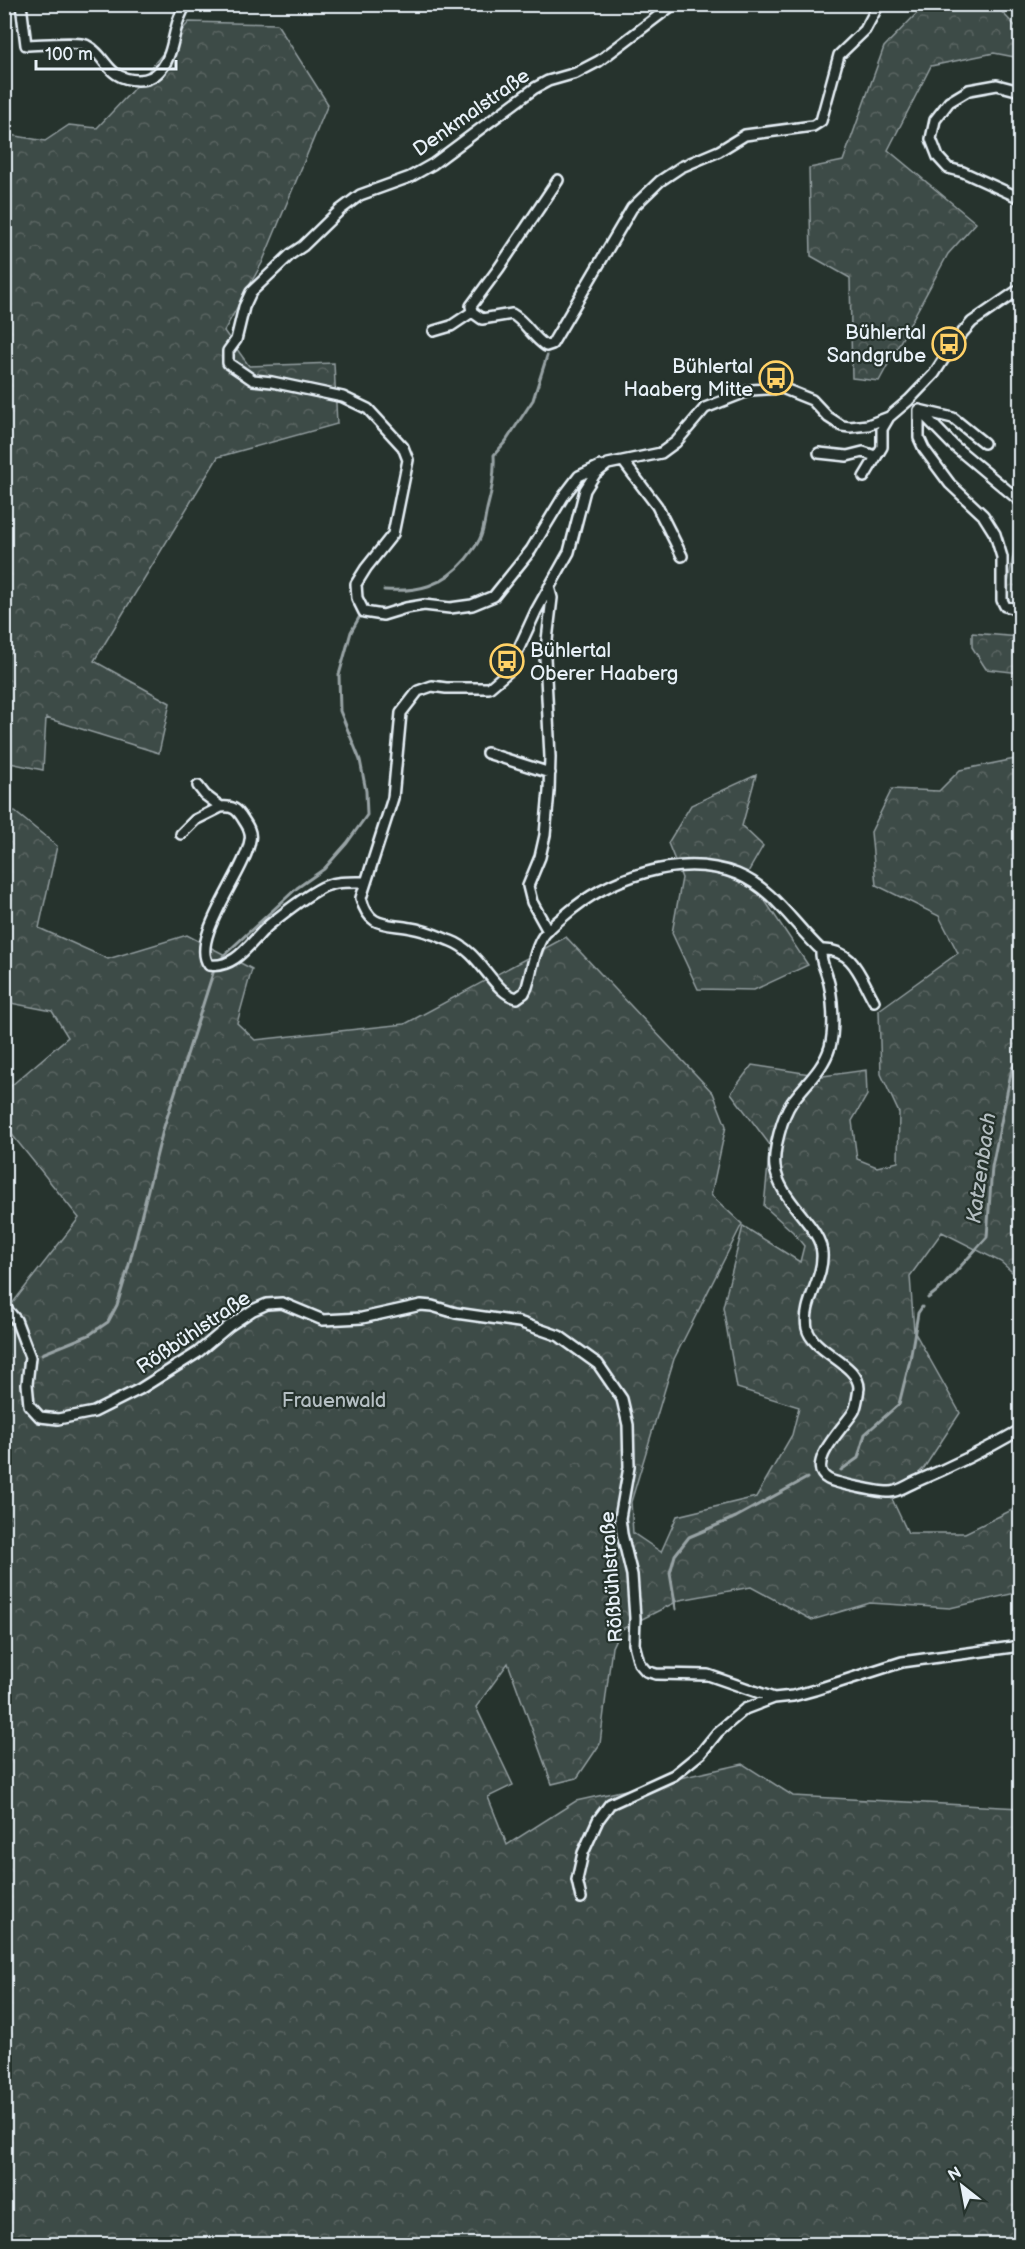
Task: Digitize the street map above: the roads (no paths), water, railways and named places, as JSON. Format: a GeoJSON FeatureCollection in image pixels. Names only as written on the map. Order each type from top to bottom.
{"type":"FeatureCollection","features":[{"type":"Feature","properties":{"kind":"street"},"geometry":{"type":"LineString","coordinates":[[21,4],[26,45],[85,44],[96,52],[104,64],[117,75],[128,80],[145,80],[158,73],[168,60],[178,20],[187,4]]}},
{"type":"Feature","properties":{"kind":"street","name":"Denkmalstraße"},"geometry":{"type":"LineString","coordinates":[[608,464],[579,476],[563,497],[531,550],[494,596],[472,605],[450,608],[424,605],[384,615],[364,612],[357,598],[356,584],[393,534],[408,460],[403,447],[368,409],[343,397],[253,380],[228,363],[228,351],[236,340],[244,307],[251,292],[263,278],[303,246],[340,210],[360,195],[410,177],[433,164],[535,88],[548,81],[576,73],[599,61],[674,4]]}},
{"type":"Feature","properties":{"kind":"street"},"geometry":{"type":"LineString","coordinates":[[558,180],[471,306],[472,312],[482,319],[512,314],[522,320],[537,341],[546,346],[552,344],[632,208],[660,182],[681,167],[719,151],[745,135],[813,126],[821,121],[839,56],[865,30],[879,4]]}},
{"type":"Feature","properties":{"kind":"street"},"geometry":{"type":"LineString","coordinates":[[1020,91],[997,85],[969,90],[949,102],[935,120],[931,140],[938,156],[948,168],[963,172],[1020,198]]}},
{"type":"Feature","properties":{"kind":"street"},"geometry":{"type":"LineString","coordinates":[[864,477],[882,447],[882,429],[889,417],[934,374],[956,340],[972,322],[1020,289]]}},
{"type":"Feature","properties":{"kind":"street"},"geometry":{"type":"LineString","coordinates":[[434,331],[451,326],[472,312]]}},
{"type":"Feature","properties":{"kind":"street"},"geometry":{"type":"LineString","coordinates":[[821,950],[769,895],[739,875],[714,868],[670,869],[624,880],[582,901],[548,931],[539,947],[527,987],[524,993],[516,998],[506,993],[473,954],[463,946],[432,933],[382,925],[374,921],[364,909],[361,898],[393,798],[401,713],[418,691],[432,686],[489,688],[508,672],[549,587],[560,572],[569,552],[585,490],[595,474],[608,464],[661,453],[676,442],[705,408],[751,390],[782,388],[812,400],[828,417],[842,426],[867,425],[889,417]]}},
{"type":"Feature","properties":{"kind":"street"},"geometry":{"type":"LineString","coordinates":[[909,400],[962,452],[1020,501]]}},
{"type":"Feature","properties":{"kind":"street"},"geometry":{"type":"LineString","coordinates":[[919,410],[953,418],[984,443]]}},
{"type":"Feature","properties":{"kind":"street"},"geometry":{"type":"LineString","coordinates":[[919,410],[919,438],[924,449],[950,484],[983,515],[994,534],[1002,557],[1002,600],[1005,606],[1020,610]]}},
{"type":"Feature","properties":{"kind":"street"},"geometry":{"type":"LineString","coordinates":[[819,453],[847,456],[863,452],[875,456]]}},
{"type":"Feature","properties":{"kind":"street"},"geometry":{"type":"LineString","coordinates":[[623,461],[657,506],[682,556]]}},
{"type":"Feature","properties":{"kind":"street"},"geometry":{"type":"LineString","coordinates":[[548,931],[532,902],[528,886],[540,857],[545,835],[550,773],[545,687],[545,657],[552,598],[549,587]]}},
{"type":"Feature","properties":{"kind":"street"},"geometry":{"type":"LineString","coordinates":[[487,753],[550,773]]}},
{"type":"Feature","properties":{"kind":"street"},"geometry":{"type":"LineString","coordinates":[[198,786],[205,795],[221,807]]}},
{"type":"Feature","properties":{"kind":"street"},"geometry":{"type":"LineString","coordinates":[[182,834],[195,820],[221,807],[230,806],[237,810],[249,830],[250,840],[228,893],[207,933],[203,949],[209,965],[219,966],[228,963],[251,946],[268,926],[324,887],[344,882],[365,882]]}},
{"type":"Feature","properties":{"kind":"street"},"geometry":{"type":"LineString","coordinates":[[821,950],[833,949],[844,953],[863,979],[874,1001]]}},
{"type":"Feature","properties":{"kind":"street"},"geometry":{"type":"LineString","coordinates":[[821,950],[820,958],[828,977],[832,1018],[833,1032],[830,1048],[818,1071],[790,1105],[775,1153],[775,1169],[781,1187],[818,1236],[822,1254],[807,1312],[807,1330],[817,1343],[851,1372],[859,1386],[855,1410],[844,1422],[820,1459],[822,1472],[828,1479],[856,1487],[891,1492],[963,1461],[1020,1430]]}},
{"type":"Feature","properties":{"kind":"street","name":"Rößbühlstraße"},"geometry":{"type":"LineString","coordinates":[[4,1306],[16,1320],[30,1357],[27,1384],[29,1406],[40,1417],[58,1419],[94,1412],[140,1389],[197,1353],[229,1326],[253,1310],[267,1304],[282,1303],[323,1320],[362,1318],[421,1305],[432,1306],[456,1313],[519,1322],[559,1336],[598,1364],[622,1399],[628,1425],[629,1467],[620,1518],[632,1575],[634,1644],[639,1663],[646,1671],[656,1674],[708,1675],[774,1698]]}},
{"type":"Feature","properties":{"kind":"street"},"geometry":{"type":"LineString","coordinates":[[581,1898],[577,1880],[583,1853],[598,1820],[610,1804],[674,1775],[701,1753],[718,1732],[745,1709],[774,1698],[815,1690],[902,1662],[1020,1646]]}},
{"type":"Feature","properties":{"kind":"waterway"},"geometry":{"type":"LineString","coordinates":[[384,590],[408,590],[438,582],[457,568],[476,545],[482,533],[492,489],[494,455],[533,400],[547,356]]}},
{"type":"Feature","properties":{"kind":"waterway"},"geometry":{"type":"LineString","coordinates":[[223,956],[297,888],[324,869],[367,815],[366,791],[360,760],[340,711],[339,675],[351,632],[360,616]]}},
{"type":"Feature","properties":{"kind":"waterway"},"geometry":{"type":"LineString","coordinates":[[42,1354],[89,1335],[108,1322],[117,1305],[163,1130],[213,973]]}},
{"type":"Feature","properties":{"kind":"waterway","name":"Katzenbach"},"geometry":{"type":"LineString","coordinates":[[928,1298],[942,1287],[987,1237],[992,1167],[1012,1068],[1020,1058]]}},
{"type":"Feature","properties":{"kind":"waterway","name":"Katzenbach"},"geometry":{"type":"LineString","coordinates":[[841,1470],[858,1458],[865,1434],[899,1404],[918,1313],[922,1307]]}},
{"type":"Feature","properties":{"kind":"waterway","name":"Katzenbach"},"geometry":{"type":"LineString","coordinates":[[676,1609],[670,1573],[675,1555],[689,1537],[736,1517],[807,1478]]}},
{"type":"Feature","properties":{"kind":"place","name":"Bühlertal Sandgrube"},"geometry":{"type":"Point","coordinates":[949,344]}},
{"type":"Feature","properties":{"kind":"place","name":"Bühlertal Haaberg Mitte"},"geometry":{"type":"Point","coordinates":[776,378]}},
{"type":"Feature","properties":{"kind":"place","name":"Bühlertal Oberer Haaberg"},"geometry":{"type":"Point","coordinates":[507,661]}},
{"type":"Feature","properties":{"kind":"park label","name":"Frauenwald"},"geometry":{"type":"Point","coordinates":[334,1400]}}]}
